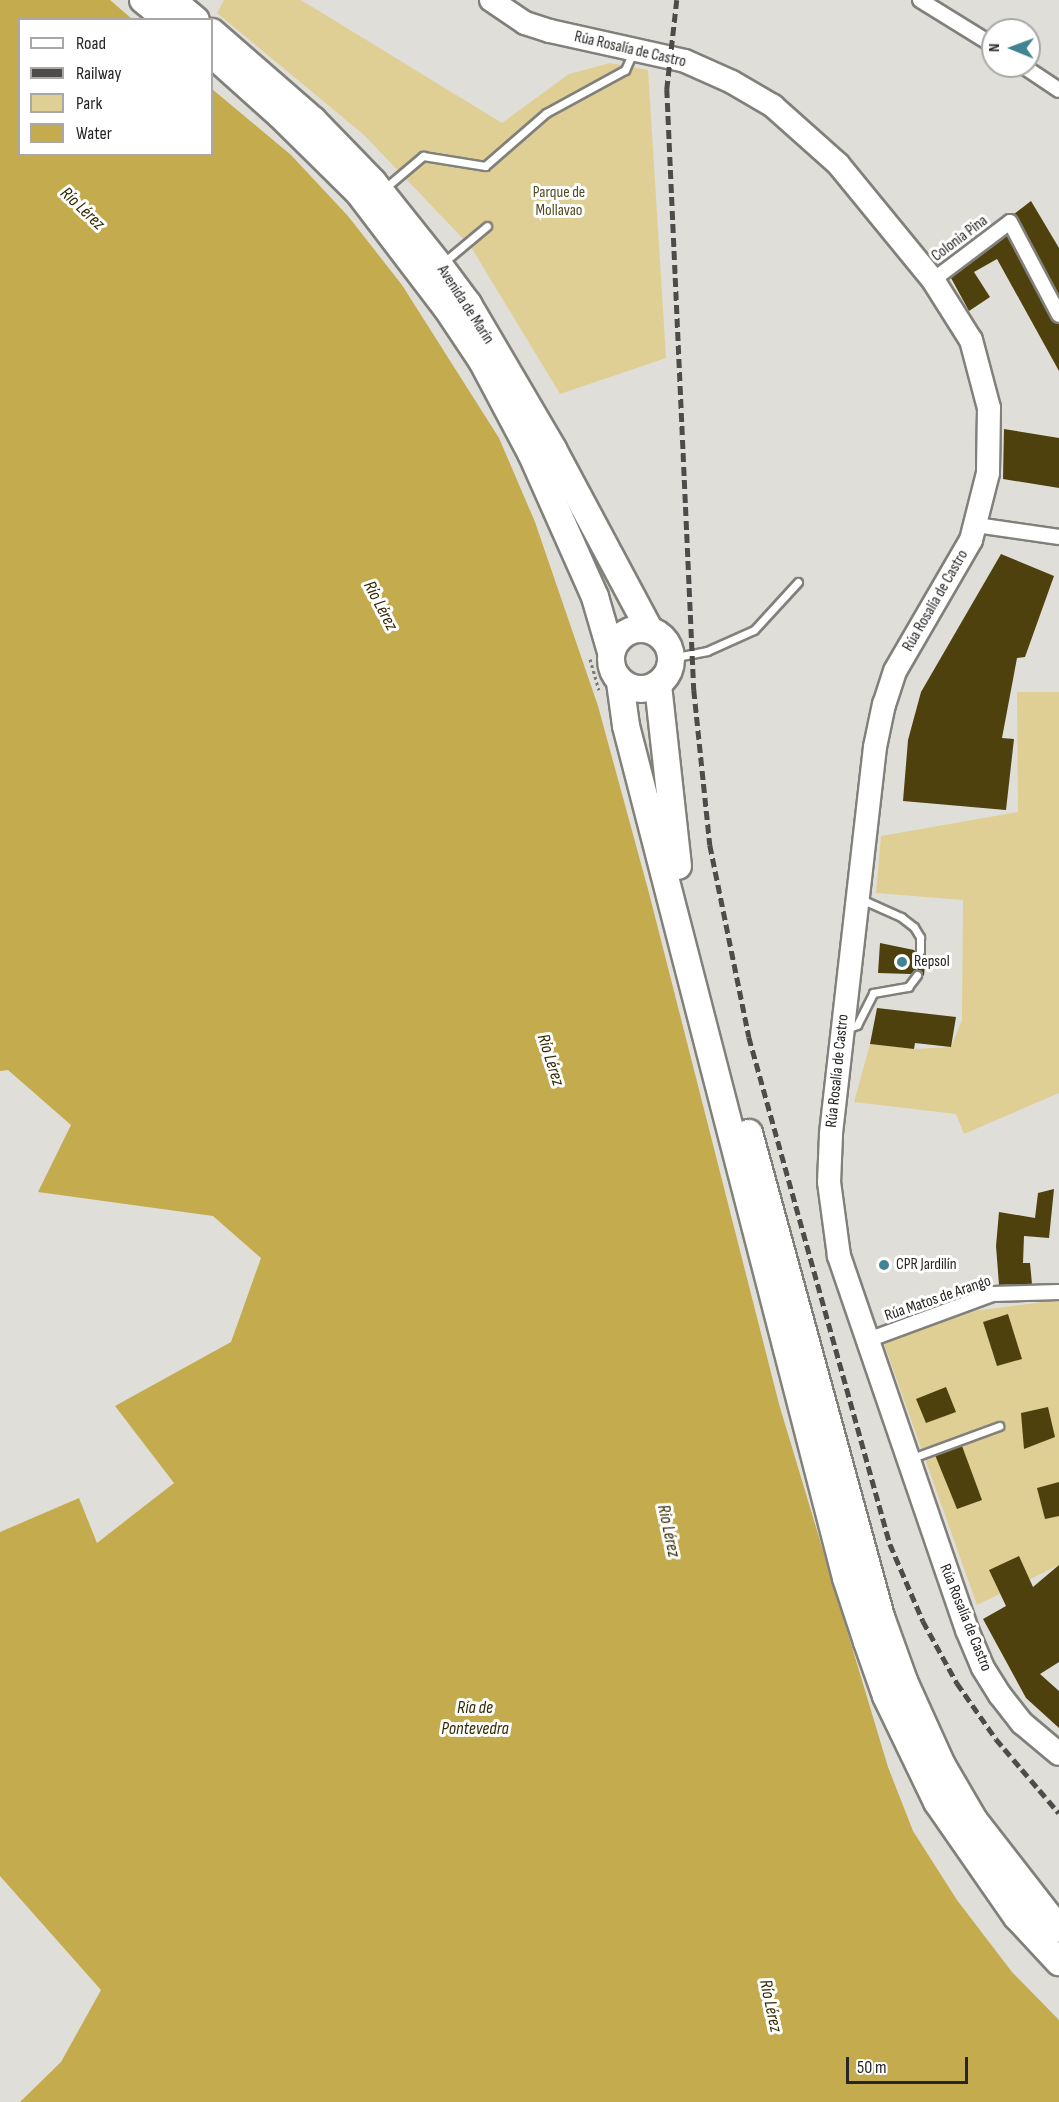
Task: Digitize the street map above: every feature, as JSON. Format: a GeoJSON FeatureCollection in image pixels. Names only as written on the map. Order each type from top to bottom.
{"type":"FeatureCollection","features":[{"type":"Feature","properties":{"kind":"highway"},"geometry":{"type":"LineString","coordinates":[[143,0],[166,18]]}},
{"type":"Feature","properties":{"kind":"highway"},"geometry":{"type":"LineString","coordinates":[[172,0],[194,18]]}},
{"type":"Feature","properties":{"kind":"highway","name":"Avenida de Marín"},"geometry":{"type":"LineString","coordinates":[[213,33],[313,120],[381,191],[468,304],[553,449],[649,629]]}},
{"type":"Feature","properties":{"kind":"highway","name":"Avenida de Marín"},"geometry":{"type":"LineString","coordinates":[[213,55],[280,115],[359,193],[446,307],[482,361],[531,453],[596,597],[611,652]]}},
{"type":"Feature","properties":{"kind":"highway"},"geometry":{"type":"LineString","coordinates":[[620,682],[639,690],[658,685],[670,668],[671,658],[665,640],[649,629],[629,631],[621,636],[611,652],[612,669],[620,682],[626,726],[843,1566],[867,1642],[886,1696],[937,1802],[1017,1917],[1059,1962]]}},
{"type":"Feature","properties":{"kind":"highway"},"geometry":{"type":"LineString","coordinates":[[658,685],[670,821],[681,881],[881,1617],[904,1681],[942,1765],[974,1820],[1055,1925]]}},
{"type":"Feature","properties":{"kind":"main road","name":"Rúa Rosalía de Castro"},"geometry":{"type":"LineString","coordinates":[[491,0],[525,23],[685,61],[732,81],[773,106],[838,164],[933,280],[971,340],[989,408],[988,473],[976,525],[895,671],[884,704],[874,747],[829,1182],[839,1256],[865,1341],[983,1668],[1022,1723],[1059,1754]]}},
{"type":"Feature","properties":{"kind":"street"},"geometry":{"type":"LineString","coordinates":[[920,0],[981,38]]}},
{"type":"Feature","properties":{"kind":"street"},"geometry":{"type":"LineString","coordinates":[[1041,78],[1059,90]]}},
{"type":"Feature","properties":{"kind":"street","name":"Colonia Pina"},"geometry":{"type":"LineString","coordinates":[[933,280],[1010,222],[1059,315]]}},
{"type":"Feature","properties":{"kind":"street"},"geometry":{"type":"LineString","coordinates":[[976,525],[1059,537]]}},
{"type":"Feature","properties":{"kind":"street","name":"Rúa Matos de Arango"},"geometry":{"type":"LineString","coordinates":[[865,1341],[993,1294],[1059,1292]]}},
{"type":"Feature","properties":{"kind":"lane"},"geometry":{"type":"LineString","coordinates":[[381,191],[423,156],[485,166],[546,112],[625,70],[634,49]]}},
{"type":"Feature","properties":{"kind":"lane"},"geometry":{"type":"LineString","coordinates":[[439,265],[487,226]]}},
{"type":"Feature","properties":{"kind":"lane"},"geometry":{"type":"LineString","coordinates":[[671,658],[707,651],[754,630],[798,582]]}},
{"type":"Feature","properties":{"kind":"lane"},"geometry":{"type":"LineString","coordinates":[[858,896],[870,906],[901,916],[914,927],[920,937],[920,951]]}},
{"type":"Feature","properties":{"kind":"lane"},"geometry":{"type":"LineString","coordinates":[[843,1032],[857,1024],[873,993],[908,987],[916,975]]}},
{"type":"Feature","properties":{"kind":"lane"},"geometry":{"type":"LineString","coordinates":[[907,1460],[999,1426]]}},
{"type":"Feature","properties":{"kind":"green space","name":"Parque de Mollavao"},"geometry":{"type":"Polygon","coordinates":[[[224,0],[301,0],[502,123],[569,74],[610,63],[648,70],[666,358],[560,394],[471,247],[364,135],[217,13],[224,0]]]}},
{"type":"Feature","properties":{"kind":"green space"},"geometry":{"type":"Polygon","coordinates":[[[1017,692],[1059,692],[1059,1093],[964,1134],[956,1114],[854,1102],[870,1044],[914,1049],[951,1047],[962,1020],[963,900],[876,893],[881,836],[1018,812],[1017,692]]]}},
{"type":"Feature","properties":{"kind":"green space"},"geometry":{"type":"Polygon","coordinates":[[[1059,1300],[1059,1565],[977,1605],[883,1341],[965,1312],[1059,1300]]]}},
{"type":"Feature","properties":{"kind":"water","name":"Ría de Pontevedra"},"geometry":{"type":"Polygon","coordinates":[[[0,0],[110,0],[131,18],[18,18],[18,156],[213,156],[213,90],[291,155],[348,216],[402,285],[499,438],[535,522],[598,706],[649,893],[779,1404],[888,1767],[913,1831],[957,1900],[1012,1972],[1059,2020],[1059,2102],[20,2102],[61,2062],[101,1990],[0,1876],[0,1532],[79,1498],[97,1543],[174,1483],[115,1406],[231,1342],[261,1258],[213,1216],[38,1192],[71,1125],[8,1070],[0,1071],[0,0]]]}},
{"type":"Feature","properties":{"kind":"building"},"geometry":{"type":"Polygon","coordinates":[[[1031,201],[1059,248],[1059,296],[1014,214],[1031,201]]]}},
{"type":"Feature","properties":{"kind":"building"},"geometry":{"type":"Polygon","coordinates":[[[1007,236],[1051,319],[1059,324],[1059,371],[997,259],[974,272],[990,297],[969,311],[951,278],[1007,236]]]}},
{"type":"Feature","properties":{"kind":"building"},"geometry":{"type":"Polygon","coordinates":[[[1004,429],[1059,438],[1059,488],[1003,479],[1004,429]]]}},
{"type":"Feature","properties":{"kind":"building"},"geometry":{"type":"Polygon","coordinates":[[[1001,554],[1054,576],[1025,657],[1017,658],[1002,738],[1014,739],[1006,810],[903,801],[908,740],[921,692],[1001,554]]]}},
{"type":"Feature","properties":{"kind":"building","name":"Repsol"},"geometry":{"type":"Polygon","coordinates":[[[880,943],[914,950],[919,957],[926,951],[924,976],[917,969],[911,974],[878,973],[880,943]]]}},
{"type":"Feature","properties":{"kind":"building"},"geometry":{"type":"Polygon","coordinates":[[[877,1008],[956,1017],[951,1047],[915,1043],[914,1049],[870,1044],[877,1008]]]}},
{"type":"Feature","properties":{"kind":"building"},"geometry":{"type":"Polygon","coordinates":[[[1054,1189],[1049,1238],[1024,1236],[1023,1263],[1030,1263],[1032,1284],[999,1285],[996,1246],[999,1212],[1035,1218],[1038,1193],[1054,1189]]]}},
{"type":"Feature","properties":{"kind":"building"},"geometry":{"type":"Polygon","coordinates":[[[1008,1314],[1022,1359],[997,1366],[983,1322],[1008,1314]]]}},
{"type":"Feature","properties":{"kind":"building"},"geometry":{"type":"Polygon","coordinates":[[[946,1387],[956,1412],[926,1423],[916,1399],[946,1387]]]}},
{"type":"Feature","properties":{"kind":"building"},"geometry":{"type":"Polygon","coordinates":[[[1048,1407],[1055,1437],[1024,1449],[1021,1413],[1048,1407]]]}},
{"type":"Feature","properties":{"kind":"building"},"geometry":{"type":"Polygon","coordinates":[[[962,1446],[982,1500],[957,1509],[935,1455],[962,1446]]]}},
{"type":"Feature","properties":{"kind":"building"},"geometry":{"type":"Polygon","coordinates":[[[1059,1482],[1059,1516],[1045,1519],[1037,1488],[1059,1482]]]}},
{"type":"Feature","properties":{"kind":"building"},"geometry":{"type":"Polygon","coordinates":[[[1019,1556],[1033,1587],[1059,1565],[1059,1662],[1040,1674],[1059,1691],[1059,1728],[1026,1698],[983,1619],[1006,1606],[989,1570],[1019,1556]]]}},
{"type":"Feature","properties":{"kind":"railway"},"geometry":{"type":"LineString","coordinates":[[677,0],[667,89],[694,690],[710,845],[749,1037],[890,1544],[923,1621],[957,1683],[996,1739],[1059,1813]]}},
{"type":"Feature","properties":{"kind":"place","name":"Repsol"},"geometry":{"type":"Point","coordinates":[902,962]}},
{"type":"Feature","properties":{"kind":"place","name":"CPR Jardilín"},"geometry":{"type":"Point","coordinates":[884,1265]}},
{"type":"Feature","properties":{"kind":"water label","name":"Río Lérez"},"geometry":{"type":"Point","coordinates":[82,209]}},
{"type":"Feature","properties":{"kind":"water label","name":"Río Lérez"},"geometry":{"type":"Point","coordinates":[380,606]}},
{"type":"Feature","properties":{"kind":"water label","name":"Río Lérez"},"geometry":{"type":"Point","coordinates":[550,1060]}},
{"type":"Feature","properties":{"kind":"water label","name":"Río Lérez"},"geometry":{"type":"Point","coordinates":[668,1531]}},
{"type":"Feature","properties":{"kind":"water label","name":"Río Lérez"},"geometry":{"type":"Point","coordinates":[770,2006]}}]}
